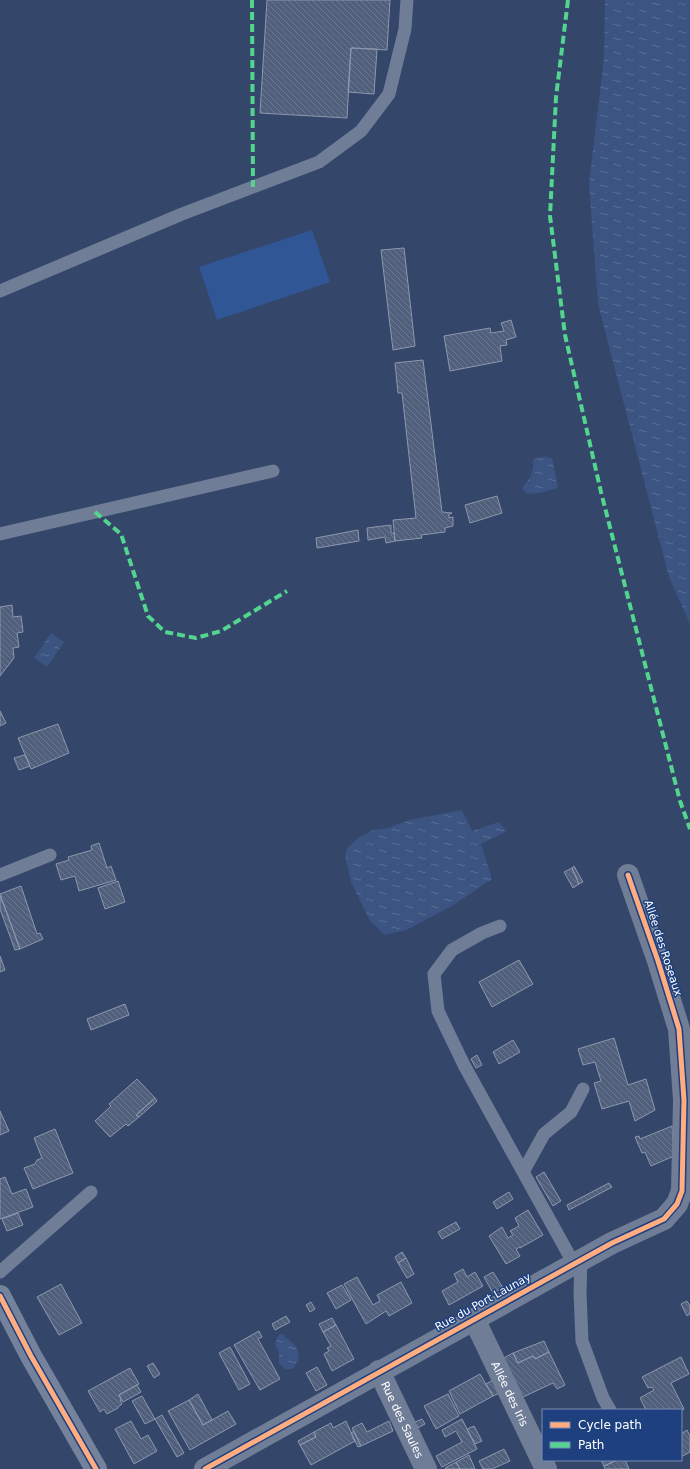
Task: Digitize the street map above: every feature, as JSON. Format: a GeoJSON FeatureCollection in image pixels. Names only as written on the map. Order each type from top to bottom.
{"type":"FeatureCollection","features":[{"type":"Feature","properties":{"kind":"street","name":"Allée des Roseaux"},"geometry":{"type":"LineString","coordinates":[[628,875],[658,961],[678,1029],[684,1100]]}},
{"type":"Feature","properties":{"kind":"street","name":"Rue du Port Launay"},"geometry":{"type":"LineString","coordinates":[[205,1469],[577,1262],[612,1243],[664,1219],[677,1204],[682,1191],[684,1100]]}},
{"type":"Feature","properties":{"kind":"street"},"geometry":{"type":"LineString","coordinates":[[0,1296],[31,1356],[96,1469]]}},
{"type":"Feature","properties":{"kind":"street","name":"Allée des Iris"},"geometry":{"type":"LineString","coordinates":[[474,1319],[542,1461]]}},
{"type":"Feature","properties":{"kind":"street","name":"Rue des Saules"},"geometry":{"type":"LineString","coordinates":[[379,1371],[426,1469]]}},
{"type":"Feature","properties":{"kind":"lane"},"geometry":{"type":"LineString","coordinates":[[0,292],[182,214],[319,162],[361,132],[389,94],[405,29],[407,0]]}},
{"type":"Feature","properties":{"kind":"lane"},"geometry":{"type":"LineString","coordinates":[[0,534],[273,471]]}},
{"type":"Feature","properties":{"kind":"lane"},"geometry":{"type":"LineString","coordinates":[[0,876],[50,855]]}},
{"type":"Feature","properties":{"kind":"lane"},"geometry":{"type":"LineString","coordinates":[[500,926],[482,933],[452,950],[434,974],[438,1011],[464,1066],[523,1172],[577,1262],[582,1341],[603,1398],[609,1409]]}},
{"type":"Feature","properties":{"kind":"lane"},"geometry":{"type":"LineString","coordinates":[[523,1172],[544,1134],[571,1112],[583,1089]]}},
{"type":"Feature","properties":{"kind":"lane"},"geometry":{"type":"LineString","coordinates":[[0,1272],[91,1192]]}},
{"type":"Feature","properties":{"kind":"shaded area"},"geometry":{"type":"Polygon","coordinates":[[[312,230],[330,282],[217,320],[199,267],[312,230]]]}},
{"type":"Feature","properties":{"kind":"water"},"geometry":{"type":"Polygon","coordinates":[[[605,0],[690,0],[690,624],[669,577],[598,304],[589,184],[604,57],[605,0]]]}},
{"type":"Feature","properties":{"kind":"water"},"geometry":{"type":"Polygon","coordinates":[[[547,456],[548,458],[552,458],[558,487],[555,489],[529,494],[523,490],[523,486],[531,474],[533,459],[547,456]]]}},
{"type":"Feature","properties":{"kind":"water"},"geometry":{"type":"Polygon","coordinates":[[[51,633],[64,642],[47,667],[34,658],[51,633]]]}},
{"type":"Feature","properties":{"kind":"water"},"geometry":{"type":"Polygon","coordinates":[[[462,810],[472,831],[499,822],[507,831],[481,844],[492,879],[452,906],[406,930],[385,935],[370,921],[351,882],[345,856],[347,848],[357,839],[373,830],[388,828],[409,820],[462,810]]]}},
{"type":"Feature","properties":{"kind":"water"},"geometry":{"type":"Polygon","coordinates":[[[280,1334],[283,1334],[298,1350],[298,1361],[293,1369],[285,1369],[279,1363],[279,1352],[275,1344],[280,1334]]]}},
{"type":"Feature","properties":{"kind":"building"},"geometry":{"type":"Polygon","coordinates":[[[267,0],[390,0],[387,50],[351,48],[347,118],[260,113],[267,0]]]}},
{"type":"Feature","properties":{"kind":"building"},"geometry":{"type":"Polygon","coordinates":[[[351,48],[377,49],[374,94],[348,92],[351,48]]]}},
{"type":"Feature","properties":{"kind":"building"},"geometry":{"type":"Polygon","coordinates":[[[404,248],[415,346],[393,350],[381,250],[404,248]]]}},
{"type":"Feature","properties":{"kind":"building"},"geometry":{"type":"Polygon","coordinates":[[[511,320],[516,337],[506,340],[507,345],[500,346],[502,361],[450,371],[444,336],[490,328],[491,333],[504,331],[501,323],[511,320]]]}},
{"type":"Feature","properties":{"kind":"building"},"geometry":{"type":"Polygon","coordinates":[[[423,360],[442,512],[452,513],[449,514],[449,518],[453,517],[453,526],[445,528],[445,532],[421,535],[422,538],[395,541],[393,520],[416,518],[402,393],[398,393],[395,363],[423,360]]]}},
{"type":"Feature","properties":{"kind":"building"},"geometry":{"type":"Polygon","coordinates":[[[497,496],[502,513],[470,523],[465,505],[497,496]]]}},
{"type":"Feature","properties":{"kind":"building"},"geometry":{"type":"Polygon","coordinates":[[[391,525],[391,533],[394,533],[395,541],[386,543],[385,537],[368,540],[367,528],[391,525]]]}},
{"type":"Feature","properties":{"kind":"building"},"geometry":{"type":"Polygon","coordinates":[[[358,530],[359,541],[317,548],[316,538],[358,530]]]}},
{"type":"Feature","properties":{"kind":"building"},"geometry":{"type":"Polygon","coordinates":[[[12,605],[13,617],[21,616],[23,632],[17,633],[19,647],[13,648],[14,658],[0,676],[0,607],[12,605]]]}},
{"type":"Feature","properties":{"kind":"building"},"geometry":{"type":"Polygon","coordinates":[[[0,711],[6,723],[0,726],[0,711]]]}},
{"type":"Feature","properties":{"kind":"building"},"geometry":{"type":"Polygon","coordinates":[[[58,724],[69,753],[31,769],[18,738],[58,724]]]}},
{"type":"Feature","properties":{"kind":"building"},"geometry":{"type":"Polygon","coordinates":[[[24,755],[26,756],[30,766],[19,770],[14,758],[24,755]]]}},
{"type":"Feature","properties":{"kind":"building"},"geometry":{"type":"Polygon","coordinates":[[[99,843],[107,868],[111,866],[116,880],[79,891],[75,876],[61,880],[56,864],[69,860],[68,857],[92,850],[91,846],[99,843]]]}},
{"type":"Feature","properties":{"kind":"building"},"geometry":{"type":"Polygon","coordinates":[[[574,866],[583,882],[579,884],[572,868],[574,866]]]}},
{"type":"Feature","properties":{"kind":"building"},"geometry":{"type":"Polygon","coordinates":[[[572,868],[579,884],[573,888],[564,872],[572,868]]]}},
{"type":"Feature","properties":{"kind":"building"},"geometry":{"type":"Polygon","coordinates":[[[118,881],[125,902],[105,909],[98,888],[118,881]]]}},
{"type":"Feature","properties":{"kind":"building"},"geometry":{"type":"Polygon","coordinates":[[[21,886],[37,934],[40,933],[43,939],[20,949],[0,894],[21,886]]]}},
{"type":"Feature","properties":{"kind":"building"},"geometry":{"type":"Polygon","coordinates":[[[0,895],[20,949],[15,950],[0,909],[0,895]]]}},
{"type":"Feature","properties":{"kind":"building"},"geometry":{"type":"Polygon","coordinates":[[[0,956],[5,970],[0,972],[0,956]]]}},
{"type":"Feature","properties":{"kind":"building"},"geometry":{"type":"Polygon","coordinates":[[[519,960],[533,984],[492,1007],[479,982],[519,960]]]}},
{"type":"Feature","properties":{"kind":"building"},"geometry":{"type":"Polygon","coordinates":[[[125,1004],[129,1015],[91,1030],[87,1019],[125,1004]]]}},
{"type":"Feature","properties":{"kind":"building"},"geometry":{"type":"Polygon","coordinates":[[[614,1038],[628,1085],[646,1079],[655,1110],[635,1121],[629,1101],[602,1109],[594,1083],[601,1081],[595,1062],[583,1065],[578,1049],[614,1038]]]}},
{"type":"Feature","properties":{"kind":"building"},"geometry":{"type":"Polygon","coordinates":[[[513,1040],[520,1052],[499,1064],[493,1052],[513,1040]]]}},
{"type":"Feature","properties":{"kind":"building"},"geometry":{"type":"Polygon","coordinates":[[[477,1055],[482,1065],[476,1068],[471,1059],[477,1055]]]}},
{"type":"Feature","properties":{"kind":"building"},"geometry":{"type":"Polygon","coordinates":[[[137,1079],[155,1098],[136,1115],[139,1117],[128,1126],[126,1124],[110,1137],[95,1121],[111,1106],[109,1104],[137,1079]]]}},
{"type":"Feature","properties":{"kind":"building"},"geometry":{"type":"Polygon","coordinates":[[[155,1098],[157,1101],[139,1117],[136,1115],[155,1098]]]}},
{"type":"Feature","properties":{"kind":"building"},"geometry":{"type":"Polygon","coordinates":[[[0,1111],[9,1131],[0,1135],[0,1111]]]}},
{"type":"Feature","properties":{"kind":"building"},"geometry":{"type":"Polygon","coordinates":[[[672,1126],[674,1156],[651,1166],[645,1152],[642,1153],[635,1137],[639,1136],[640,1139],[672,1126]]]}},
{"type":"Feature","properties":{"kind":"building"},"geometry":{"type":"Polygon","coordinates":[[[55,1129],[73,1173],[33,1189],[24,1168],[35,1164],[37,1160],[42,1158],[34,1138],[55,1129]]]}},
{"type":"Feature","properties":{"kind":"building"},"geometry":{"type":"Polygon","coordinates":[[[544,1172],[561,1201],[553,1206],[536,1177],[544,1172]]]}},
{"type":"Feature","properties":{"kind":"building"},"geometry":{"type":"Polygon","coordinates":[[[5,1177],[12,1194],[26,1189],[33,1207],[0,1219],[0,1179],[5,1177]]]}},
{"type":"Feature","properties":{"kind":"building"},"geometry":{"type":"Polygon","coordinates":[[[609,1183],[612,1187],[569,1210],[567,1205],[609,1183]]]}},
{"type":"Feature","properties":{"kind":"building"},"geometry":{"type":"Polygon","coordinates":[[[509,1192],[513,1199],[497,1209],[493,1202],[509,1192]]]}},
{"type":"Feature","properties":{"kind":"building"},"geometry":{"type":"Polygon","coordinates":[[[528,1210],[543,1235],[516,1249],[520,1256],[506,1264],[489,1236],[502,1227],[508,1238],[513,1235],[510,1231],[519,1226],[515,1218],[528,1210]]]}},
{"type":"Feature","properties":{"kind":"building"},"geometry":{"type":"Polygon","coordinates":[[[18,1213],[23,1225],[7,1231],[2,1219],[18,1213]]]}},
{"type":"Feature","properties":{"kind":"building"},"geometry":{"type":"Polygon","coordinates":[[[456,1222],[460,1229],[442,1239],[438,1232],[456,1222]]]}},
{"type":"Feature","properties":{"kind":"building"},"geometry":{"type":"Polygon","coordinates":[[[402,1252],[406,1258],[398,1263],[395,1257],[402,1252]]]}},
{"type":"Feature","properties":{"kind":"building"},"geometry":{"type":"Polygon","coordinates":[[[406,1258],[414,1274],[407,1278],[398,1263],[406,1258]]]}},
{"type":"Feature","properties":{"kind":"building"},"geometry":{"type":"Polygon","coordinates":[[[463,1269],[467,1277],[475,1272],[483,1286],[449,1305],[442,1291],[458,1282],[454,1274],[463,1269]]]}},
{"type":"Feature","properties":{"kind":"building"},"geometry":{"type":"Polygon","coordinates":[[[493,1272],[503,1288],[493,1293],[484,1277],[493,1272]]]}},
{"type":"Feature","properties":{"kind":"building"},"geometry":{"type":"Polygon","coordinates":[[[357,1277],[373,1305],[380,1301],[377,1295],[401,1282],[412,1303],[389,1316],[386,1311],[366,1324],[344,1284],[357,1277]]]}},
{"type":"Feature","properties":{"kind":"building"},"geometry":{"type":"Polygon","coordinates":[[[61,1284],[82,1323],[59,1335],[37,1297],[61,1284]]]}},
{"type":"Feature","properties":{"kind":"building"},"geometry":{"type":"Polygon","coordinates":[[[342,1285],[351,1300],[336,1309],[327,1293],[342,1285]]]}},
{"type":"Feature","properties":{"kind":"building"},"geometry":{"type":"Polygon","coordinates":[[[687,1301],[690,1306],[690,1314],[687,1316],[681,1304],[687,1301]]]}},
{"type":"Feature","properties":{"kind":"building"},"geometry":{"type":"Polygon","coordinates":[[[311,1302],[315,1309],[310,1312],[306,1305],[311,1302]]]}},
{"type":"Feature","properties":{"kind":"building"},"geometry":{"type":"Polygon","coordinates":[[[286,1316],[290,1322],[275,1330],[272,1324],[286,1316]]]}},
{"type":"Feature","properties":{"kind":"building"},"geometry":{"type":"Polygon","coordinates":[[[332,1318],[336,1325],[323,1332],[319,1324],[332,1318]]]}},
{"type":"Feature","properties":{"kind":"building"},"geometry":{"type":"Polygon","coordinates":[[[336,1325],[354,1359],[332,1371],[324,1354],[329,1351],[327,1348],[331,1346],[323,1332],[336,1325]]]}},
{"type":"Feature","properties":{"kind":"building"},"geometry":{"type":"Polygon","coordinates":[[[259,1331],[262,1337],[258,1339],[280,1379],[260,1390],[234,1345],[259,1331]]]}},
{"type":"Feature","properties":{"kind":"building"},"geometry":{"type":"Polygon","coordinates":[[[544,1341],[549,1352],[535,1359],[533,1356],[518,1363],[513,1353],[544,1341]]]}},
{"type":"Feature","properties":{"kind":"building"},"geometry":{"type":"Polygon","coordinates":[[[230,1347],[250,1384],[239,1390],[219,1353],[230,1347]]]}},
{"type":"Feature","properties":{"kind":"building"},"geometry":{"type":"Polygon","coordinates":[[[549,1352],[565,1385],[557,1389],[553,1383],[521,1398],[502,1359],[513,1353],[518,1363],[533,1356],[535,1359],[549,1352]]]}},
{"type":"Feature","properties":{"kind":"building"},"geometry":{"type":"Polygon","coordinates":[[[681,1357],[689,1374],[671,1383],[684,1409],[682,1410],[682,1409],[646,1409],[640,1398],[654,1390],[652,1387],[648,1388],[642,1377],[681,1357]]]}},
{"type":"Feature","properties":{"kind":"building"},"geometry":{"type":"Polygon","coordinates":[[[153,1363],[160,1374],[154,1378],[147,1366],[153,1363]]]}},
{"type":"Feature","properties":{"kind":"building"},"geometry":{"type":"Polygon","coordinates":[[[317,1367],[327,1385],[316,1391],[306,1373],[317,1367]]]}},
{"type":"Feature","properties":{"kind":"building"},"geometry":{"type":"Polygon","coordinates":[[[130,1368],[139,1384],[119,1395],[122,1400],[120,1400],[122,1404],[118,1408],[107,1414],[104,1409],[100,1412],[88,1391],[130,1368]]]}},
{"type":"Feature","properties":{"kind":"building"},"geometry":{"type":"Polygon","coordinates":[[[480,1374],[493,1396],[460,1414],[449,1391],[480,1374]]]}},
{"type":"Feature","properties":{"kind":"building"},"geometry":{"type":"Polygon","coordinates":[[[498,1377],[504,1391],[493,1396],[486,1384],[498,1377]]]}},
{"type":"Feature","properties":{"kind":"building"},"geometry":{"type":"Polygon","coordinates":[[[137,1385],[141,1392],[123,1402],[119,1395],[137,1385]]]}},
{"type":"Feature","properties":{"kind":"building"},"geometry":{"type":"Polygon","coordinates":[[[198,1394],[212,1420],[203,1425],[189,1400],[198,1394]]]}},
{"type":"Feature","properties":{"kind":"building"},"geometry":{"type":"Polygon","coordinates":[[[448,1394],[459,1416],[436,1429],[424,1406],[448,1394]]]}},
{"type":"Feature","properties":{"kind":"building"},"geometry":{"type":"Polygon","coordinates":[[[142,1396],[155,1419],[145,1424],[132,1401],[142,1396]]]}},
{"type":"Feature","properties":{"kind":"building"},"geometry":{"type":"Polygon","coordinates":[[[189,1400],[203,1425],[228,1411],[236,1424],[190,1450],[168,1411],[189,1400]]]}},
{"type":"Feature","properties":{"kind":"building"},"geometry":{"type":"Polygon","coordinates":[[[162,1415],[184,1453],[177,1457],[155,1419],[162,1415]]]}},
{"type":"Feature","properties":{"kind":"building"},"geometry":{"type":"Polygon","coordinates":[[[422,1419],[425,1424],[414,1430],[411,1424],[422,1419]]]}},
{"type":"Feature","properties":{"kind":"building"},"geometry":{"type":"Polygon","coordinates":[[[462,1419],[477,1449],[442,1467],[436,1456],[462,1442],[456,1431],[445,1437],[442,1430],[462,1419]]]}},
{"type":"Feature","properties":{"kind":"building"},"geometry":{"type":"Polygon","coordinates":[[[131,1421],[141,1439],[148,1435],[157,1451],[134,1464],[115,1429],[131,1421]]]}},
{"type":"Feature","properties":{"kind":"building"},"geometry":{"type":"Polygon","coordinates":[[[346,1421],[355,1441],[311,1465],[300,1445],[316,1437],[314,1432],[331,1423],[333,1428],[346,1421]]]}},
{"type":"Feature","properties":{"kind":"building"},"geometry":{"type":"Polygon","coordinates":[[[389,1421],[393,1431],[361,1446],[352,1428],[362,1423],[367,1432],[389,1421]]]}},
{"type":"Feature","properties":{"kind":"building"},"geometry":{"type":"Polygon","coordinates":[[[474,1426],[482,1441],[475,1444],[467,1429],[474,1426]]]}},
{"type":"Feature","properties":{"kind":"building"},"geometry":{"type":"Polygon","coordinates":[[[687,1430],[690,1436],[690,1452],[682,1456],[682,1433],[687,1430]]]}},
{"type":"Feature","properties":{"kind":"building"},"geometry":{"type":"Polygon","coordinates":[[[354,1431],[361,1446],[358,1447],[351,1433],[354,1431]]]}},
{"type":"Feature","properties":{"kind":"building"},"geometry":{"type":"Polygon","coordinates":[[[314,1432],[316,1437],[300,1445],[298,1441],[314,1432]]]}},
{"type":"Feature","properties":{"kind":"building"},"geometry":{"type":"Polygon","coordinates":[[[504,1449],[510,1461],[492,1469],[483,1469],[479,1461],[504,1449]]]}},
{"type":"Feature","properties":{"kind":"building"},"geometry":{"type":"Polygon","coordinates":[[[469,1455],[475,1469],[460,1469],[456,1462],[469,1455]]]}},
{"type":"Feature","properties":{"kind":"building"},"geometry":{"type":"Polygon","coordinates":[[[602,1461],[615,1461],[604,1466],[602,1461]]]}},
{"type":"Feature","properties":{"kind":"building"},"geometry":{"type":"Polygon","coordinates":[[[615,1461],[625,1461],[629,1469],[605,1469],[604,1466],[615,1461]]]}},
{"type":"Feature","properties":{"kind":"building"},"geometry":{"type":"Polygon","coordinates":[[[456,1462],[460,1469],[445,1468],[456,1462]]]}},
{"type":"Feature","properties":{"kind":"marked path"},"geometry":{"type":"LineString","coordinates":[[252,0],[253,187]]}},
{"type":"Feature","properties":{"kind":"marked path"},"geometry":{"type":"LineString","coordinates":[[568,0],[556,97],[550,216],[565,335],[601,492],[680,801],[690,829]]}},
{"type":"Feature","properties":{"kind":"marked path"},"geometry":{"type":"LineString","coordinates":[[95,512],[121,534],[148,616],[165,632],[196,638],[221,631],[287,591]]}},
{"type":"Feature","properties":{"kind":"cycle path"},"geometry":{"type":"LineString","coordinates":[[205,1469],[612,1243],[664,1219],[677,1204],[682,1191],[684,1100],[679,1029],[658,961],[628,875]]}},
{"type":"Feature","properties":{"kind":"cycle path"},"geometry":{"type":"LineString","coordinates":[[0,1296],[31,1356],[96,1469]]}}]}
